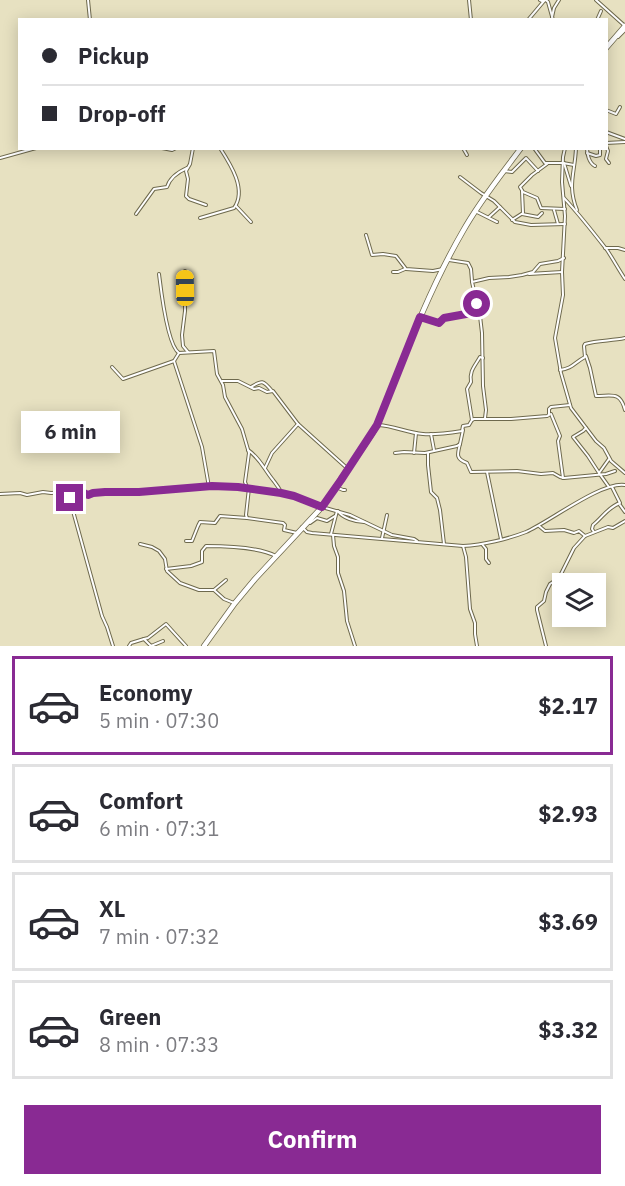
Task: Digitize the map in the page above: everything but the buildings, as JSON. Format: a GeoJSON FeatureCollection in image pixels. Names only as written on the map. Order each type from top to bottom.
{"type":"FeatureCollection","features":[{"type":"Feature","properties":{"kind":"main road"},"geometry":{"type":"LineString","coordinates":[[608,44],[625,28]]}},
{"type":"Feature","properties":{"kind":"main road"},"geometry":{"type":"LineString","coordinates":[[204,646],[235,603],[322,507],[377,425],[420,317],[464,229],[520,150]]}},
{"type":"Feature","properties":{"kind":"street"},"geometry":{"type":"LineString","coordinates":[[89,0],[90,18]]}},
{"type":"Feature","properties":{"kind":"street"},"geometry":{"type":"LineString","coordinates":[[469,0],[471,18]]}},
{"type":"Feature","properties":{"kind":"street"},"geometry":{"type":"LineString","coordinates":[[540,0],[545,0],[550,5],[553,18]]}},
{"type":"Feature","properties":{"kind":"street"},"geometry":{"type":"LineString","coordinates":[[530,18],[545,0]]}},
{"type":"Feature","properties":{"kind":"street"},"geometry":{"type":"LineString","coordinates":[[553,18],[554,8],[559,0]]}},
{"type":"Feature","properties":{"kind":"street"},"geometry":{"type":"LineString","coordinates":[[596,0],[625,28]]}},
{"type":"Feature","properties":{"kind":"street"},"geometry":{"type":"LineString","coordinates":[[598,18],[601,11]]}},
{"type":"Feature","properties":{"kind":"street"},"geometry":{"type":"LineString","coordinates":[[608,111],[615,114],[620,107]]}},
{"type":"Feature","properties":{"kind":"street"},"geometry":{"type":"LineString","coordinates":[[608,133],[625,140]]}},
{"type":"Feature","properties":{"kind":"street"},"geometry":{"type":"LineString","coordinates":[[608,144],[625,140]]}},
{"type":"Feature","properties":{"kind":"street"},"geometry":{"type":"LineString","coordinates":[[0,158],[29,150]]}},
{"type":"Feature","properties":{"kind":"street"},"geometry":{"type":"LineString","coordinates":[[136,214],[154,189],[167,187],[173,176],[187,168],[194,150]]}},
{"type":"Feature","properties":{"kind":"street"},"geometry":{"type":"LineString","coordinates":[[200,218],[236,206],[239,190],[236,177],[221,150]]}},
{"type":"Feature","properties":{"kind":"street"},"geometry":{"type":"LineString","coordinates":[[464,150],[467,154]]}},
{"type":"Feature","properties":{"kind":"street"},"geometry":{"type":"LineString","coordinates":[[535,150],[547,164]]}},
{"type":"Feature","properties":{"kind":"street"},"geometry":{"type":"LineString","coordinates":[[565,150],[562,182],[565,209],[562,303],[555,338],[560,370],[570,405],[596,441],[604,448],[609,459],[625,473]]}},
{"type":"Feature","properties":{"kind":"street"},"geometry":{"type":"LineString","coordinates":[[571,188],[576,150]]}},
{"type":"Feature","properties":{"kind":"street"},"geometry":{"type":"LineString","coordinates":[[587,153],[596,156],[600,155],[600,150]]}},
{"type":"Feature","properties":{"kind":"street"},"geometry":{"type":"LineString","coordinates":[[608,150],[606,158],[609,163]]}},
{"type":"Feature","properties":{"kind":"street"},"geometry":{"type":"LineString","coordinates":[[587,153],[591,164],[595,166]]}},
{"type":"Feature","properties":{"kind":"street"},"geometry":{"type":"LineString","coordinates":[[504,171],[512,172],[526,158],[538,171]]}},
{"type":"Feature","properties":{"kind":"street"},"geometry":{"type":"LineString","coordinates":[[563,163],[578,213]]}},
{"type":"Feature","properties":{"kind":"street"},"geometry":{"type":"LineString","coordinates":[[522,214],[520,186],[547,164],[563,163],[575,166]]}},
{"type":"Feature","properties":{"kind":"street"},"geometry":{"type":"LineString","coordinates":[[187,168],[186,197],[206,205]]}},
{"type":"Feature","properties":{"kind":"street"},"geometry":{"type":"LineString","coordinates":[[460,177],[500,207],[512,220],[525,224],[565,224]]}},
{"type":"Feature","properties":{"kind":"street"},"geometry":{"type":"LineString","coordinates":[[522,191],[536,196],[541,208],[565,209]]}},
{"type":"Feature","properties":{"kind":"street"},"geometry":{"type":"LineString","coordinates":[[564,198],[605,248],[625,279]]}},
{"type":"Feature","properties":{"kind":"street"},"geometry":{"type":"LineString","coordinates":[[236,206],[251,222]]}},
{"type":"Feature","properties":{"kind":"street"},"geometry":{"type":"LineString","coordinates":[[489,218],[500,207]]}},
{"type":"Feature","properties":{"kind":"street"},"geometry":{"type":"LineString","coordinates":[[554,209],[558,224]]}},
{"type":"Feature","properties":{"kind":"street"},"geometry":{"type":"LineString","coordinates":[[475,212],[497,222]]}},
{"type":"Feature","properties":{"kind":"street"},"geometry":{"type":"LineString","coordinates":[[512,220],[522,214],[538,217],[542,213]]}},
{"type":"Feature","properties":{"kind":"street"},"geometry":{"type":"LineString","coordinates":[[366,235],[372,255],[396,256],[405,269]]}},
{"type":"Feature","properties":{"kind":"street"},"geometry":{"type":"LineString","coordinates":[[605,248],[625,250]]}},
{"type":"Feature","properties":{"kind":"street"},"geometry":{"type":"LineString","coordinates":[[472,281],[513,277],[534,271],[540,264],[564,258]]}},
{"type":"Feature","properties":{"kind":"street"},"geometry":{"type":"LineString","coordinates":[[448,260],[468,263],[482,333],[485,418]]}},
{"type":"Feature","properties":{"kind":"street"},"geometry":{"type":"LineString","coordinates":[[393,272],[405,269],[443,270]]}},
{"type":"Feature","properties":{"kind":"street"},"geometry":{"type":"LineString","coordinates":[[185,272],[185,311],[182,335],[183,346],[188,352]]}},
{"type":"Feature","properties":{"kind":"street"},"geometry":{"type":"LineString","coordinates":[[526,273],[562,272]]}},
{"type":"Feature","properties":{"kind":"street"},"geometry":{"type":"LineString","coordinates":[[159,274],[164,307],[175,351],[179,353],[214,351],[217,374],[227,403],[242,429],[249,455],[245,482],[248,488],[247,518]]}},
{"type":"Feature","properties":{"kind":"street"},"geometry":{"type":"LineString","coordinates":[[420,317],[439,323],[444,318],[479,310]]}},
{"type":"Feature","properties":{"kind":"street"},"geometry":{"type":"LineString","coordinates":[[625,338],[584,346],[596,396],[616,396],[621,399],[625,410]]}},
{"type":"Feature","properties":{"kind":"street"},"geometry":{"type":"LineString","coordinates":[[112,367],[123,379],[174,361],[179,353]]}},
{"type":"Feature","properties":{"kind":"street"},"geometry":{"type":"LineString","coordinates":[[560,370],[568,369],[586,356]]}},
{"type":"Feature","properties":{"kind":"street"},"geometry":{"type":"LineString","coordinates":[[483,358],[480,357],[472,368],[470,377],[472,382],[467,388],[472,420],[469,425],[463,426],[460,444],[459,457],[461,461],[467,463],[470,471],[474,473],[512,470],[541,474],[553,473],[563,478],[615,471]]}},
{"type":"Feature","properties":{"kind":"street"},"geometry":{"type":"LineString","coordinates":[[174,361],[202,447],[209,487]]}},
{"type":"Feature","properties":{"kind":"street"},"geometry":{"type":"LineString","coordinates":[[221,381],[238,381],[255,389],[272,391]]}},
{"type":"Feature","properties":{"kind":"street"},"geometry":{"type":"LineString","coordinates":[[224,389],[229,381]]}},
{"type":"Feature","properties":{"kind":"street"},"geometry":{"type":"LineString","coordinates":[[250,387],[260,381],[265,383],[298,424],[348,469]]}},
{"type":"Feature","properties":{"kind":"street"},"geometry":{"type":"LineString","coordinates":[[472,420],[547,416],[551,407],[570,405]]}},
{"type":"Feature","properties":{"kind":"street"},"geometry":{"type":"LineString","coordinates":[[551,414],[560,436],[558,441],[563,478]]}},
{"type":"Feature","properties":{"kind":"street"},"geometry":{"type":"LineString","coordinates":[[265,468],[272,453],[298,424]]}},
{"type":"Feature","properties":{"kind":"street"},"geometry":{"type":"LineString","coordinates":[[377,425],[431,434],[463,430]]}},
{"type":"Feature","properties":{"kind":"street"},"geometry":{"type":"LineString","coordinates":[[586,428],[572,437],[611,487],[625,512]]}},
{"type":"Feature","properties":{"kind":"street"},"geometry":{"type":"LineString","coordinates":[[414,453],[416,433]]}},
{"type":"Feature","properties":{"kind":"street"},"geometry":{"type":"LineString","coordinates":[[431,434],[434,450]]}},
{"type":"Feature","properties":{"kind":"street"},"geometry":{"type":"LineString","coordinates":[[395,453],[428,453],[460,444]]}},
{"type":"Feature","properties":{"kind":"street"},"geometry":{"type":"LineString","coordinates":[[248,450],[257,457],[276,482],[281,493]]}},
{"type":"Feature","properties":{"kind":"street"},"geometry":{"type":"LineString","coordinates":[[428,453],[431,493],[436,498],[440,510],[444,544]]}},
{"type":"Feature","properties":{"kind":"street"},"geometry":{"type":"LineString","coordinates":[[600,474],[609,459]]}},
{"type":"Feature","properties":{"kind":"street"},"geometry":{"type":"LineString","coordinates":[[487,472],[501,539]]}},
{"type":"Feature","properties":{"kind":"street"},"geometry":{"type":"LineString","coordinates":[[302,527],[307,532],[463,546],[482,544],[524,533],[585,498],[625,483]]}},
{"type":"Feature","properties":{"kind":"street"},"geometry":{"type":"LineString","coordinates":[[0,494],[71,492],[88,495],[99,492],[139,492],[209,487],[248,488],[294,496],[366,522],[392,535],[414,539],[417,542]]}},
{"type":"Feature","properties":{"kind":"street"},"geometry":{"type":"LineString","coordinates":[[336,487],[345,490]]}},
{"type":"Feature","properties":{"kind":"street"},"geometry":{"type":"LineString","coordinates":[[71,492],[75,517],[102,616],[113,646]]}},
{"type":"Feature","properties":{"kind":"street"},"geometry":{"type":"LineString","coordinates":[[594,532],[593,525],[611,506],[620,502]]}},
{"type":"Feature","properties":{"kind":"street"},"geometry":{"type":"LineString","coordinates":[[337,511],[332,534],[338,557],[338,573],[344,591],[347,621],[355,646]]}},
{"type":"Feature","properties":{"kind":"street"},"geometry":{"type":"LineString","coordinates":[[382,539],[387,515]]}},
{"type":"Feature","properties":{"kind":"street"},"geometry":{"type":"LineString","coordinates":[[186,541],[192,541],[201,522],[215,523],[220,516],[284,523],[284,530],[297,534]]}},
{"type":"Feature","properties":{"kind":"street"},"geometry":{"type":"LineString","coordinates":[[308,522],[317,518],[328,521],[335,516]]}},
{"type":"Feature","properties":{"kind":"street"},"geometry":{"type":"LineString","coordinates":[[546,646],[537,608],[544,601],[550,584],[561,575],[573,548],[585,537],[608,527],[613,528],[625,521]]}},
{"type":"Feature","properties":{"kind":"street"},"geometry":{"type":"LineString","coordinates":[[538,526],[545,531],[564,530],[574,533],[579,531],[585,537]]}},
{"type":"Feature","properties":{"kind":"street"},"geometry":{"type":"LineString","coordinates":[[140,544],[159,551],[165,559],[166,569],[180,584],[199,590],[214,590],[226,580]]}},
{"type":"Feature","properties":{"kind":"street"},"geometry":{"type":"LineString","coordinates":[[482,544],[486,549],[486,558],[489,563]]}},
{"type":"Feature","properties":{"kind":"street"},"geometry":{"type":"LineString","coordinates":[[166,569],[202,562],[202,551],[206,546],[251,549],[276,556]]}},
{"type":"Feature","properties":{"kind":"street"},"geometry":{"type":"LineString","coordinates":[[463,546],[470,609],[475,623],[477,646]]}},
{"type":"Feature","properties":{"kind":"street"},"geometry":{"type":"LineString","coordinates":[[214,590],[224,599],[235,603]]}},
{"type":"Feature","properties":{"kind":"street"},"geometry":{"type":"LineString","coordinates":[[129,646],[131,643],[144,639],[165,624],[186,646]]}},
{"type":"Feature","properties":{"kind":"street"},"geometry":{"type":"LineString","coordinates":[[144,639],[152,646],[163,641]]}},
{"type":"Feature","properties":{"kind":"route"},"geometry":{"type":"LineString","coordinates":[[70,498],[71,492],[88,495],[212,486],[281,493],[322,507],[377,425],[420,317],[439,323],[444,318],[477,312],[479,310],[477,304]]}}]}
